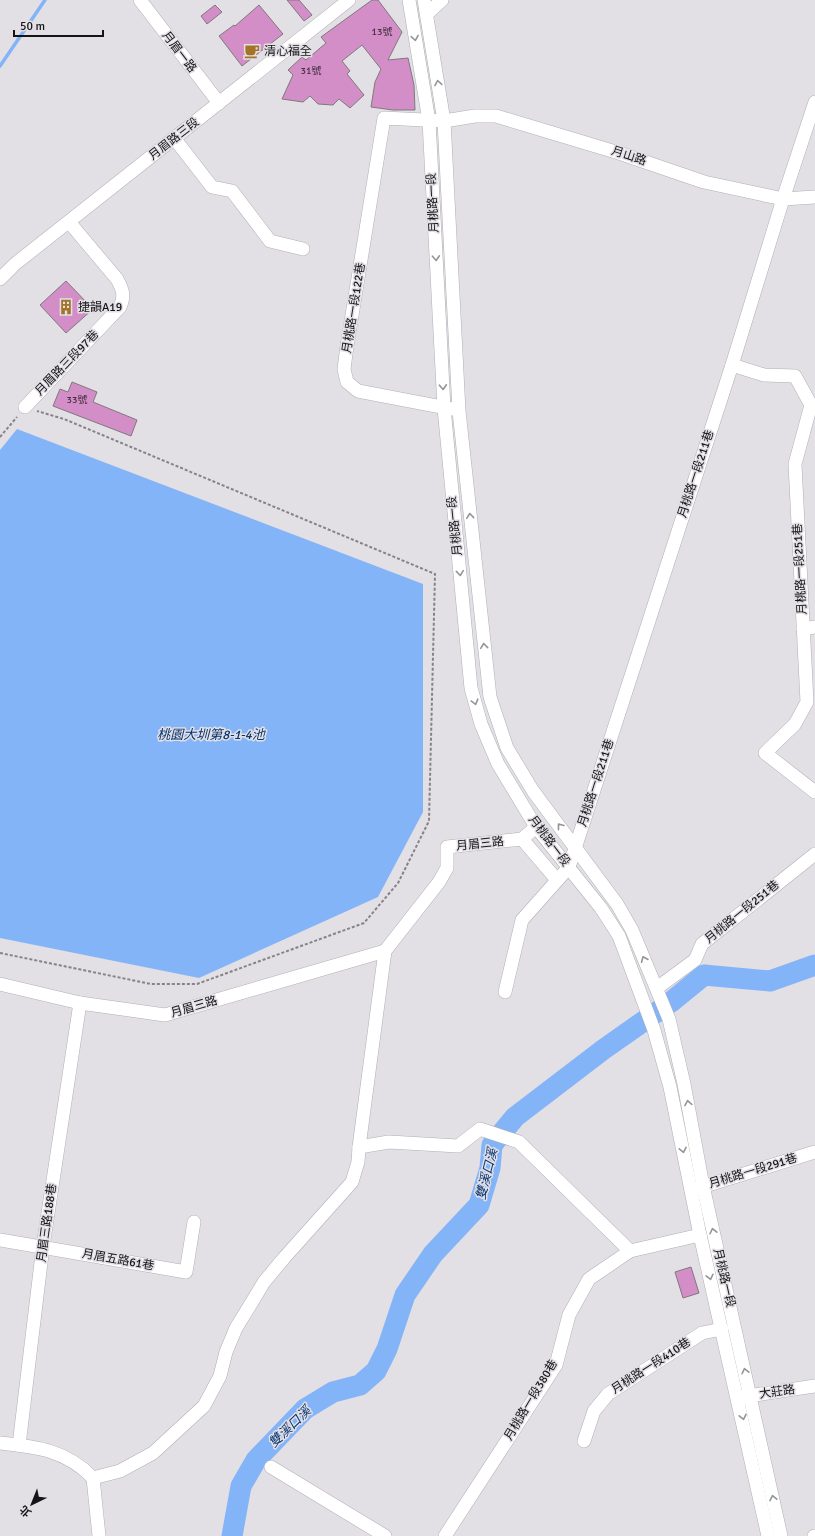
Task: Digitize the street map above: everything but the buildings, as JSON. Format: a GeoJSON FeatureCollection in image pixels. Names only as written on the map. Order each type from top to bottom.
{"type":"FeatureCollection","features":[{"type":"Feature","properties":{"kind":"street","name":"月眉一路"},"geometry":{"type":"LineString","coordinates":[[140,0],[219,103]]}},
{"type":"Feature","properties":{"kind":"street","name":"月眉路三段"},"geometry":{"type":"LineString","coordinates":[[0,279],[174,138],[349,0]]}},
{"type":"Feature","properties":{"kind":"street","name":"月桃路一段"},"geometry":{"type":"LineString","coordinates":[[409,0],[429,121],[444,408],[471,688],[480,724],[498,764],[536,827],[601,908],[619,936],[645,1005],[654,1030],[697,1188],[744,1397],[781,1536]]}},
{"type":"Feature","properties":{"kind":"street","name":"月桃路一段"},"geometry":{"type":"LineString","coordinates":[[424,0],[444,121],[459,411],[490,697],[507,748],[533,790],[576,846],[617,904],[632,930],[669,1019],[684,1084],[697,1188],[700,1235],[722,1329],[744,1397],[768,1536]]}},
{"type":"Feature","properties":{"kind":"street"},"geometry":{"type":"LineString","coordinates":[[427,14],[442,0]]}},
{"type":"Feature","properties":{"kind":"street","name":"月桃路一段211巷"},"geometry":{"type":"LineString","coordinates":[[569,867],[732,365],[783,199],[815,102]]}},
{"type":"Feature","properties":{"kind":"street","name":"月山路"},"geometry":{"type":"LineString","coordinates":[[384,118],[444,121],[475,116],[496,116],[619,153],[704,182],[783,199],[815,197]]}},
{"type":"Feature","properties":{"kind":"street","name":"月桃路一段122巷"},"geometry":{"type":"LineString","coordinates":[[384,118],[344,369],[347,382],[358,391],[459,411]]}},
{"type":"Feature","properties":{"kind":"street"},"geometry":{"type":"LineString","coordinates":[[174,138],[212,187],[232,191],[270,241],[303,249]]}},
{"type":"Feature","properties":{"kind":"street","name":"月眉路三段97巷"},"geometry":{"type":"LineString","coordinates":[[25,407],[120,307],[124,299],[122,289],[116,279],[69,222]]}},
{"type":"Feature","properties":{"kind":"street","name":"月桃路一段251巷"},"geometry":{"type":"LineString","coordinates":[[732,365],[764,375],[795,376],[811,405],[794,464],[809,628],[807,702],[795,724],[765,753],[815,792]]}},
{"type":"Feature","properties":{"kind":"street"},"geometry":{"type":"LineString","coordinates":[[536,827],[522,840],[557,880]]}},
{"type":"Feature","properties":{"kind":"street","name":"月眉三路"},"geometry":{"type":"LineString","coordinates":[[0,984],[80,1003],[165,1015],[385,951],[439,882],[447,868],[447,847],[522,840]]}},
{"type":"Feature","properties":{"kind":"street","name":"月桃路一段251巷"},"geometry":{"type":"LineString","coordinates":[[658,992],[695,960],[702,944],[815,854]]}},
{"type":"Feature","properties":{"kind":"street"},"geometry":{"type":"LineString","coordinates":[[505,992],[522,920],[569,867]]}},
{"type":"Feature","properties":{"kind":"street"},"geometry":{"type":"LineString","coordinates":[[93,1478],[120,1471],[153,1453],[204,1406],[220,1376],[226,1352],[236,1328],[264,1282],[352,1182],[358,1162],[385,951]]}},
{"type":"Feature","properties":{"kind":"street","name":"月眉三路188巷"},"geometry":{"type":"LineString","coordinates":[[19,1445],[43,1246],[80,1003]]}},
{"type":"Feature","properties":{"kind":"street"},"geometry":{"type":"LineString","coordinates":[[359,1147],[389,1142],[458,1146],[480,1129],[519,1142],[630,1251]]}},
{"type":"Feature","properties":{"kind":"street","name":"月桃路一段291巷"},"geometry":{"type":"LineString","coordinates":[[697,1188],[815,1152]]}},
{"type":"Feature","properties":{"kind":"street","name":"月眉五路61巷"},"geometry":{"type":"LineString","coordinates":[[0,1240],[43,1246],[186,1272],[194,1222]]}},
{"type":"Feature","properties":{"kind":"street","name":"月桃路一段380巷"},"geometry":{"type":"LineString","coordinates":[[445,1536],[556,1365],[569,1315],[589,1280],[630,1251],[700,1235]]}},
{"type":"Feature","properties":{"kind":"street","name":"月桃路一段410巷"},"geometry":{"type":"LineString","coordinates":[[584,1440],[594,1411],[608,1394],[702,1334],[722,1329]]}},
{"type":"Feature","properties":{"kind":"street","name":"大莊路"},"geometry":{"type":"LineString","coordinates":[[744,1397],[815,1386]]}},
{"type":"Feature","properties":{"kind":"street"},"geometry":{"type":"LineString","coordinates":[[0,1443],[47,1449],[62,1455],[81,1466],[93,1478],[99,1536]]}},
{"type":"Feature","properties":{"kind":"street"},"geometry":{"type":"LineString","coordinates":[[271,1467],[385,1536]]}},
{"type":"Feature","properties":{"kind":"path"},"geometry":{"type":"LineString","coordinates":[[0,437],[25,407],[64,419],[435,574],[429,821],[398,883],[364,923],[197,984],[151,984],[0,953]]}},
{"type":"Feature","properties":{"kind":"water","name":"桃園大圳第8-1-4池"},"geometry":{"type":"Polygon","coordinates":[[[17,429],[423,584],[423,812],[378,897],[199,978],[0,938],[0,450],[17,429]]]}},
{"type":"Feature","properties":{"kind":"waterway"},"geometry":{"type":"LineString","coordinates":[[0,66],[45,0]]}},
{"type":"Feature","properties":{"kind":"waterway","name":"雙溪口溪"},"geometry":{"type":"LineString","coordinates":[[232,1536],[241,1486],[256,1460],[305,1409],[333,1392],[360,1385],[376,1371],[387,1349],[405,1295],[433,1254],[479,1205],[490,1168],[492,1145],[515,1117],[604,1049],[671,1002],[704,975],[770,981],[815,965]]}},
{"type":"Feature","properties":{"kind":"place","name":"清心福全"},"geometry":{"type":"Point","coordinates":[252,51]}},
{"type":"Feature","properties":{"kind":"place","name":"捷韻A19"},"geometry":{"type":"Point","coordinates":[66,307]}}]}
